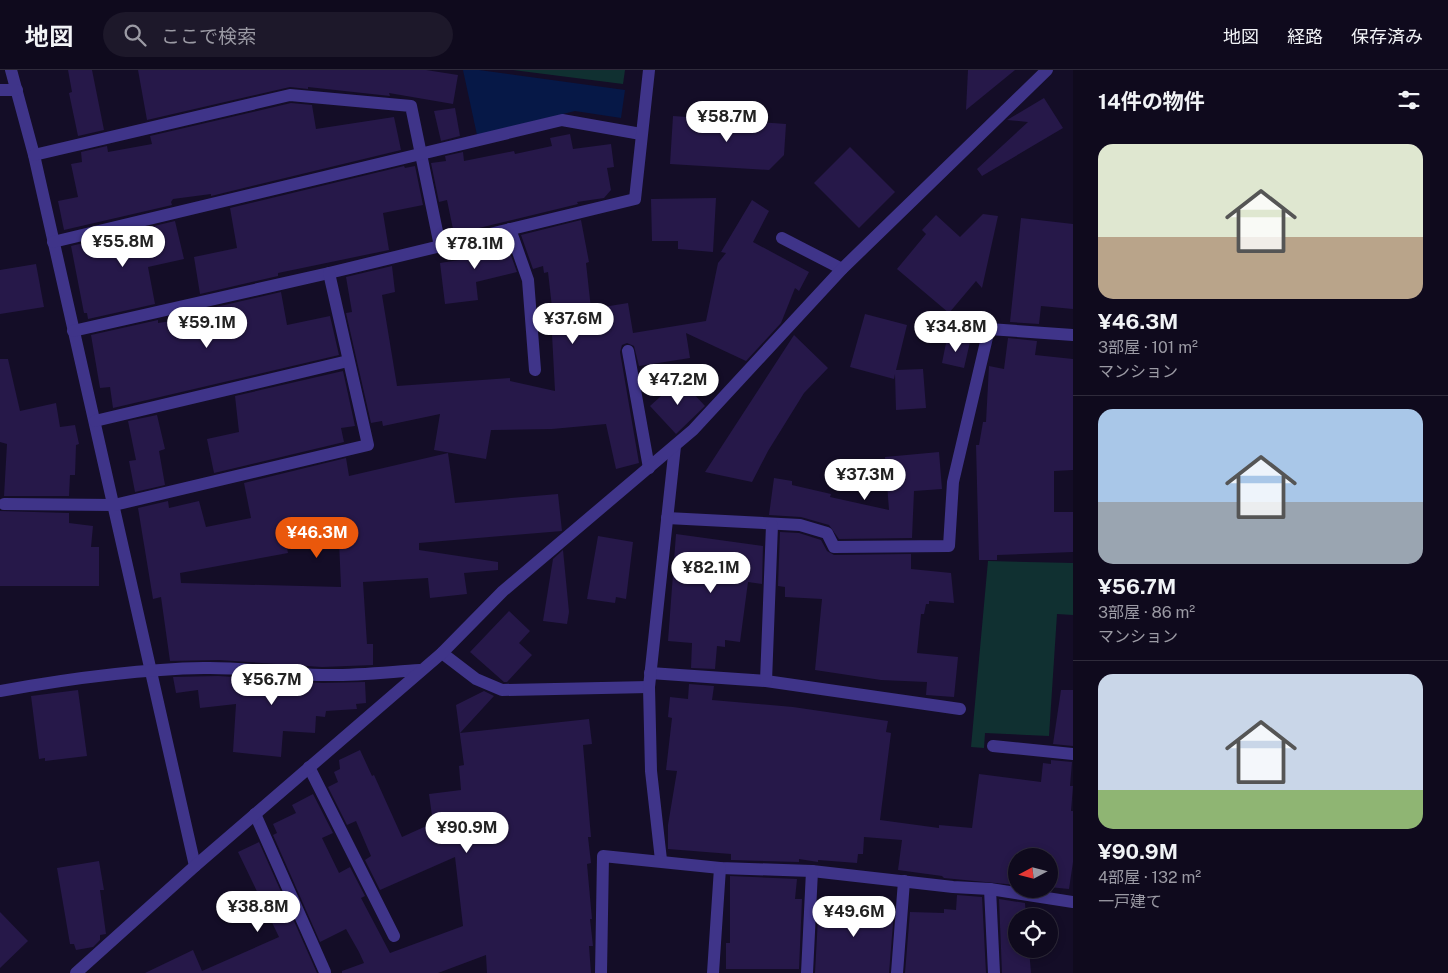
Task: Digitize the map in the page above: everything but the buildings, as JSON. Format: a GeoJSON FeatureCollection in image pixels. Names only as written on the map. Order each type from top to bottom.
{"type":"FeatureCollection","features":[{"type":"Feature","properties":{"kind":"street"},"geometry":{"type":"LineString","coordinates":[[12,70],[34,155],[195,866]]}},
{"type":"Feature","properties":{"kind":"street"},"geometry":{"type":"LineString","coordinates":[[74,331],[329,273],[635,199],[649,70]]}},
{"type":"Feature","properties":{"kind":"street"},"geometry":{"type":"LineString","coordinates":[[76,973],[195,866],[442,653],[503,591],[693,430],[842,269],[1047,70]]}},
{"type":"Feature","properties":{"kind":"street"},"geometry":{"type":"LineString","coordinates":[[0,90],[17,90]]}},
{"type":"Feature","properties":{"kind":"street"},"geometry":{"type":"LineString","coordinates":[[34,155],[290,95],[412,106],[440,246]]}},
{"type":"Feature","properties":{"kind":"street"},"geometry":{"type":"LineString","coordinates":[[53,242],[562,120],[641,134]]}},
{"type":"Feature","properties":{"kind":"street"},"geometry":{"type":"LineString","coordinates":[[510,230],[528,280],[535,370]]}},
{"type":"Feature","properties":{"kind":"street"},"geometry":{"type":"LineString","coordinates":[[782,238],[842,269]]}},
{"type":"Feature","properties":{"kind":"street"},"geometry":{"type":"LineString","coordinates":[[4,504],[114,505],[368,445],[329,273]]}},
{"type":"Feature","properties":{"kind":"street"},"geometry":{"type":"LineString","coordinates":[[667,518],[800,525],[827,533],[834,547],[949,546],[954,482],[989,329],[1073,335]]}},
{"type":"Feature","properties":{"kind":"street"},"geometry":{"type":"LineString","coordinates":[[628,351],[649,468]]}},
{"type":"Feature","properties":{"kind":"street"},"geometry":{"type":"LineString","coordinates":[[95,421],[348,361]]}},
{"type":"Feature","properties":{"kind":"street"},"geometry":{"type":"LineString","coordinates":[[661,860],[651,771],[649,687],[675,446]]}},
{"type":"Feature","properties":{"kind":"street"},"geometry":{"type":"LineString","coordinates":[[766,681],[772,525]]}},
{"type":"Feature","properties":{"kind":"street"},"geometry":{"type":"LineString","coordinates":[[442,653],[476,680],[502,690],[649,687]]}},
{"type":"Feature","properties":{"kind":"street"},"geometry":{"type":"LineString","coordinates":[[0,691],[152,670],[206,668],[271,670],[322,675],[420,670]]}},
{"type":"Feature","properties":{"kind":"street"},"geometry":{"type":"LineString","coordinates":[[650,673],[766,681],[960,709]]}},
{"type":"Feature","properties":{"kind":"street"},"geometry":{"type":"LineString","coordinates":[[993,746],[1073,754]]}},
{"type":"Feature","properties":{"kind":"street"},"geometry":{"type":"LineString","coordinates":[[309,767],[394,936]]}},
{"type":"Feature","properties":{"kind":"street"},"geometry":{"type":"LineString","coordinates":[[255,814],[325,972]]}},
{"type":"Feature","properties":{"kind":"street"},"geometry":{"type":"LineString","coordinates":[[601,973],[603,856],[661,860],[720,868],[812,871],[990,889],[1073,902]]}},
{"type":"Feature","properties":{"kind":"street"},"geometry":{"type":"LineString","coordinates":[[713,973],[720,868]]}},
{"type":"Feature","properties":{"kind":"street"},"geometry":{"type":"LineString","coordinates":[[808,973],[812,871]]}},
{"type":"Feature","properties":{"kind":"street"},"geometry":{"type":"LineString","coordinates":[[897,973],[904,881]]}},
{"type":"Feature","properties":{"kind":"street"},"geometry":{"type":"LineString","coordinates":[[990,889],[994,973]]}},
{"type":"Feature","properties":{"kind":"green space"},"geometry":{"type":"Polygon","coordinates":[[[513,70],[625,70],[623,84],[513,70]]]}},
{"type":"Feature","properties":{"kind":"green space"},"geometry":{"type":"Polygon","coordinates":[[[988,561],[1073,563],[1073,615],[1057,614],[1049,736],[985,733],[984,748],[971,747],[988,561]]]}},
{"type":"Feature","properties":{"kind":"water"},"geometry":{"type":"Polygon","coordinates":[[[463,70],[479,70],[625,90],[621,118],[575,111],[477,135],[463,70]]]}}]}
